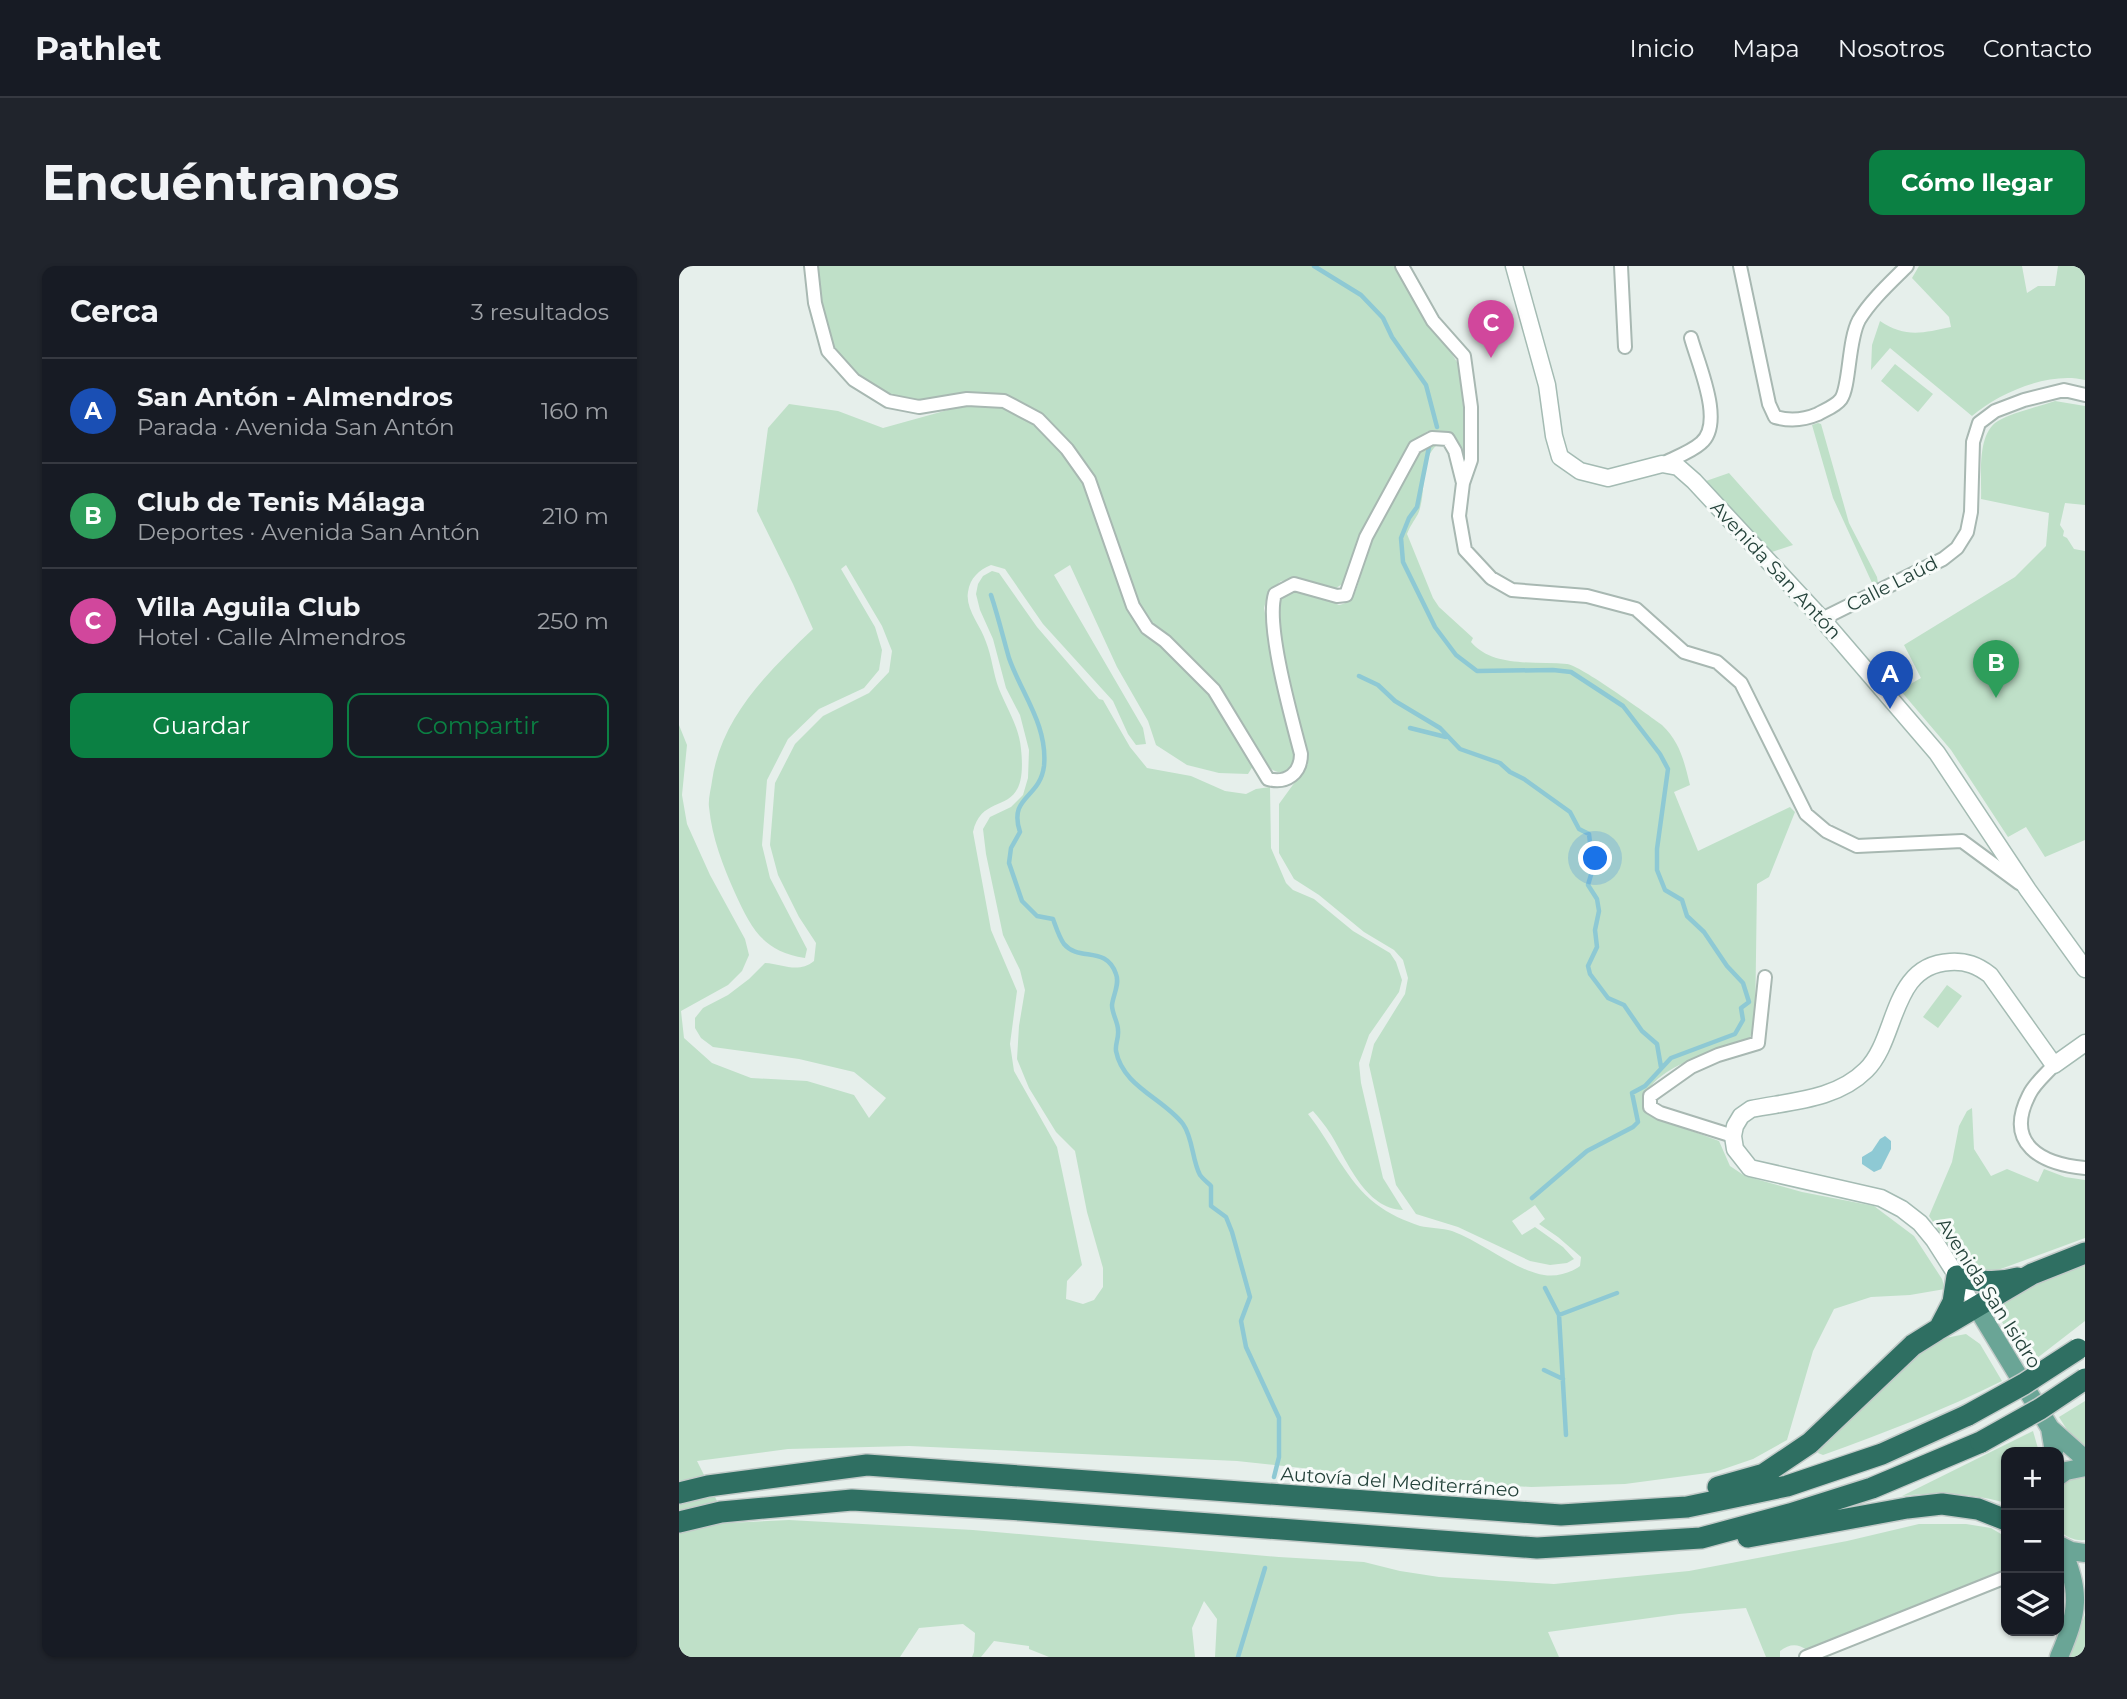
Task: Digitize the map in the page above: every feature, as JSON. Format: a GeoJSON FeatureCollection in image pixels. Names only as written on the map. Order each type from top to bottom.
{"type":"FeatureCollection","features":[{"type":"Feature","properties":{"kind":"highway"},"geometry":{"type":"LineString","coordinates":[[1937,1330],[1953,1302],[1958,1276],[1973,1281],[1998,1282],[2032,1273],[2085,1252]]}},
{"type":"Feature","properties":{"kind":"highway"},"geometry":{"type":"LineString","coordinates":[[1475,1511],[1666,1496],[1727,1485],[1763,1474],[1810,1443],[1913,1345],[2032,1273]]}},
{"type":"Feature","properties":{"kind":"highway","name":"Autovía del Mediterráneo"},"geometry":{"type":"LineString","coordinates":[[679,1493],[708,1486],[867,1465],[1475,1511],[1561,1515],[1687,1507],[1787,1486],[1851,1466],[1912,1442],[1968,1416],[2082,1347]]}},
{"type":"Feature","properties":{"kind":"highway"},"geometry":{"type":"LineString","coordinates":[[1701,1538],[1872,1488],[1981,1441],[2040,1409],[2085,1379]]}},
{"type":"Feature","properties":{"kind":"highway"},"geometry":{"type":"LineString","coordinates":[[679,1522],[720,1512],[852,1500],[1537,1548],[1754,1537],[1907,1508],[1942,1504],[1978,1508],[2001,1518]]}},
{"type":"Feature","properties":{"kind":"main road","name":"Avenida San Isidro"},"geometry":{"type":"LineString","coordinates":[[1976,1307],[2050,1428],[2085,1459]]}},
{"type":"Feature","properties":{"kind":"main road","name":"Avenida San Isidro"},"geometry":{"type":"LineString","coordinates":[[2050,1428],[2053,1447]]}},
{"type":"Feature","properties":{"kind":"main road"},"geometry":{"type":"LineString","coordinates":[[2064,1472],[2085,1467]]}},
{"type":"Feature","properties":{"kind":"main road"},"geometry":{"type":"LineString","coordinates":[[2064,1548],[2085,1553]]}},
{"type":"Feature","properties":{"kind":"main road"},"geometry":{"type":"LineString","coordinates":[[2059,1657],[2071,1627],[2076,1598],[2073,1572],[2064,1554]]}},
{"type":"Feature","properties":{"kind":"street"},"geometry":{"type":"LineString","coordinates":[[811,266],[815,303],[828,351],[854,380],[888,401],[919,407],[967,400],[1005,401],[1038,419],[1067,449],[1090,481],[1133,606],[1147,628],[1165,641],[1214,690],[1268,779],[1277,781],[1294,775],[1301,764],[1271,606],[1275,594],[1294,584],[1336,596],[1346,594],[1366,537],[1415,447],[1432,438],[1448,439],[1455,450],[1463,483]]}},
{"type":"Feature","properties":{"kind":"street"},"geometry":{"type":"LineString","coordinates":[[1402,266],[1433,321],[1464,356],[1471,407],[1471,460],[1463,483],[1459,516],[1465,550],[1491,578],[1512,590],[1587,596],[1636,609],[1684,652],[1717,662],[1741,683],[1806,814],[1826,831],[1857,846],[1962,841],[2028,890]]}},
{"type":"Feature","properties":{"kind":"street"},"geometry":{"type":"LineString","coordinates":[[1514,266],[1547,385],[1554,436],[1560,457],[1580,471],[1608,478],[1662,464],[1702,443],[1712,428],[1711,411],[1691,338]]}},
{"type":"Feature","properties":{"kind":"street"},"geometry":{"type":"LineString","coordinates":[[1621,266],[1625,347]]}},
{"type":"Feature","properties":{"kind":"street"},"geometry":{"type":"LineString","coordinates":[[1740,266],[1769,404],[1775,417],[1788,420],[1814,416],[1840,401],[1844,394],[1850,350],[1859,320],[1906,266]]}},
{"type":"Feature","properties":{"kind":"street","name":"Calle Laúd"},"geometry":{"type":"LineString","coordinates":[[1822,619],[1943,559],[1957,548],[1967,532],[1971,512],[1973,442],[1979,423],[1996,411],[2024,400],[2064,390],[2085,395]]}},
{"type":"Feature","properties":{"kind":"street","name":"Avenida San Antón"},"geometry":{"type":"LineString","coordinates":[[1662,464],[1678,467],[1694,481],[1822,619],[1937,753],[2028,890],[2085,969]]}},
{"type":"Feature","properties":{"kind":"street"},"geometry":{"type":"LineString","coordinates":[[1765,978],[1758,1043],[1718,1055],[1691,1067],[1650,1096],[1650,1107],[1660,1113],[1733,1136],[1741,1116],[1751,1109],[1826,1095],[1856,1079],[1868,1069],[1912,980],[1926,969],[1943,962],[1978,965],[1990,975],[2055,1065]]}},
{"type":"Feature","properties":{"kind":"street"},"geometry":{"type":"LineString","coordinates":[[2085,1043],[2055,1065],[2030,1092],[2019,1120],[2023,1137],[2045,1160],[2062,1166],[2085,1168]]}},
{"type":"Feature","properties":{"kind":"street","name":"Avenida San Isidro"},"geometry":{"type":"LineString","coordinates":[[1733,1136],[1735,1149],[1750,1168],[1881,1198],[1902,1209],[1920,1223],[1934,1240],[1976,1307]]}},
{"type":"Feature","properties":{"kind":"street"},"geometry":{"type":"LineString","coordinates":[[1806,1657],[2001,1579]]}},
{"type":"Feature","properties":{"kind":"green space"},"geometry":{"type":"Polygon","coordinates":[[[816,266],[1394,266],[1429,326],[1460,367],[1465,431],[1464,463],[1442,431],[1428,431],[1415,440],[1399,464],[1344,583],[1336,588],[1300,579],[1281,581],[1268,593],[1264,608],[1281,702],[1297,749],[1294,768],[1280,772],[1267,766],[1219,687],[1149,620],[1132,588],[1103,511],[1080,462],[1067,441],[1050,423],[1033,410],[1000,398],[905,401],[889,397],[873,388],[848,366],[831,343],[819,296],[816,266]]]}},
{"type":"Feature","properties":{"kind":"green space"},"geometry":{"type":"Polygon","coordinates":[[[1919,266],[2022,266],[2027,293],[2038,286],[2055,286],[2058,266],[2085,266],[2085,380],[2056,379],[2025,386],[1996,399],[1972,416],[1890,348],[1871,370],[1872,345],[1880,321],[1898,330],[1914,333],[1951,327],[1949,317],[1912,278],[1919,266]]]}},
{"type":"Feature","properties":{"kind":"green space"},"geometry":{"type":"Polygon","coordinates":[[[1895,364],[1933,394],[1918,412],[1881,381],[1895,364]]]}},
{"type":"Feature","properties":{"kind":"green space"},"geometry":{"type":"Polygon","coordinates":[[[2055,401],[2085,406],[2085,505],[2065,503],[2060,525],[2064,531],[2063,536],[2074,549],[2085,551],[2085,840],[2045,857],[2026,827],[2008,837],[1951,750],[1900,690],[1921,678],[1904,645],[2015,577],[2046,546],[2049,513],[1981,499],[1982,457],[1986,436],[1998,421],[2055,401]]]}},
{"type":"Feature","properties":{"kind":"green space"},"geometry":{"type":"Polygon","coordinates":[[[973,403],[1007,406],[1034,422],[1081,476],[1099,522],[1119,587],[1143,631],[1169,651],[1204,686],[1253,766],[1248,774],[1219,773],[1187,765],[1156,745],[1148,721],[1117,667],[1070,565],[1054,575],[1143,728],[1146,744],[1136,745],[1113,701],[1043,624],[1005,569],[991,565],[973,579],[968,592],[969,605],[984,636],[999,689],[1018,733],[1022,772],[1012,796],[986,810],[978,819],[973,832],[991,930],[1017,991],[1010,1044],[1014,1071],[1057,1147],[1082,1265],[1067,1281],[1066,1299],[1083,1304],[1094,1300],[1103,1287],[1103,1268],[1087,1212],[1075,1151],[1056,1132],[1029,1088],[1017,1059],[1025,990],[1020,970],[1003,935],[983,829],[990,817],[1011,807],[1023,795],[1028,778],[1029,750],[1020,715],[1006,688],[993,639],[976,594],[983,576],[992,571],[999,573],[1037,627],[1099,699],[1103,700],[1130,747],[1147,768],[1191,776],[1225,791],[1246,794],[1270,787],[1271,848],[1286,883],[1293,890],[1314,899],[1353,931],[1390,953],[1396,962],[1402,980],[1399,992],[1369,1035],[1359,1063],[1361,1083],[1383,1178],[1403,1210],[1390,1208],[1368,1192],[1324,1124],[1313,1111],[1308,1114],[1365,1195],[1397,1217],[1420,1226],[1452,1231],[1533,1272],[1558,1275],[1580,1266],[1581,1257],[1539,1224],[1545,1219],[1535,1205],[1512,1221],[1522,1235],[1535,1227],[1563,1247],[1574,1259],[1567,1263],[1550,1265],[1530,1261],[1458,1227],[1416,1214],[1396,1185],[1369,1065],[1374,1044],[1405,994],[1408,978],[1403,960],[1394,950],[1364,932],[1319,895],[1294,879],[1279,853],[1279,804],[1308,764],[1307,751],[1288,690],[1275,607],[1288,592],[1295,590],[1313,593],[1339,605],[1351,599],[1371,541],[1391,497],[1425,445],[1437,445],[1431,451],[1425,468],[1421,506],[1407,534],[1433,598],[1439,607],[1473,638],[1471,642],[1480,650],[1503,660],[1574,666],[1662,725],[1681,752],[1686,768],[1690,785],[1674,792],[1698,851],[1790,807],[1795,812],[1769,877],[1757,884],[1755,1027],[1749,1039],[1670,1070],[1647,1091],[1643,1104],[1654,1117],[1719,1141],[1730,1166],[1745,1176],[1802,1192],[1874,1206],[1914,1236],[1942,1279],[1945,1289],[1910,1295],[1871,1297],[1834,1309],[1813,1351],[1787,1440],[1753,1459],[1715,1472],[1625,1484],[1531,1487],[1411,1480],[1237,1461],[909,1446],[788,1449],[697,1461],[728,1523],[789,1520],[973,1530],[1364,1562],[1439,1577],[1554,1584],[1689,1571],[1847,1541],[1919,1524],[1966,1524],[1991,1528],[2001,1534],[2001,1571],[1808,1651],[1794,1645],[1787,1647],[1780,1651],[1780,1657],[1766,1657],[1746,1608],[1679,1614],[1548,1632],[1559,1657],[1215,1657],[1217,1619],[1204,1601],[1192,1628],[1195,1657],[1049,1657],[1029,1649],[1029,1646],[994,1641],[981,1657],[972,1657],[975,1633],[963,1624],[919,1628],[900,1657],[679,1657],[679,725],[687,745],[682,795],[687,824],[710,875],[745,939],[749,955],[742,971],[728,985],[681,1011],[684,1038],[712,1063],[751,1078],[807,1081],[854,1095],[869,1118],[886,1098],[854,1072],[799,1059],[713,1047],[701,1038],[695,1028],[695,1018],[703,1008],[728,995],[765,963],[796,968],[814,961],[816,943],[799,917],[778,875],[770,845],[775,783],[795,744],[823,716],[869,693],[889,672],[892,651],[882,626],[846,565],[841,569],[875,627],[882,650],[879,670],[864,688],[819,709],[788,739],[767,780],[762,845],[770,878],[807,949],[805,958],[791,955],[769,944],[747,918],[719,852],[709,804],[717,758],[736,716],[779,662],[813,629],[757,511],[768,428],[789,404],[838,411],[883,428],[973,403]]]}},
{"type":"Feature","properties":{"kind":"green space"},"geometry":{"type":"Polygon","coordinates":[[[1821,424],[1849,523],[1877,577],[1878,583],[1873,585],[1833,498],[1812,425],[1821,424]]]}},
{"type":"Feature","properties":{"kind":"green space"},"geometry":{"type":"Polygon","coordinates":[[[1729,473],[1793,545],[1772,552],[1706,481],[1729,473]]]}},
{"type":"Feature","properties":{"kind":"green space"},"geometry":{"type":"Polygon","coordinates":[[[1947,985],[1962,996],[1938,1028],[1923,1017],[1947,985]]]}},
{"type":"Feature","properties":{"kind":"green space"},"geometry":{"type":"Polygon","coordinates":[[[1972,1108],[1974,1149],[1991,1176],[2007,1169],[2038,1182],[2044,1169],[2065,1177],[2085,1180],[2085,1238],[1987,1274],[1963,1266],[1929,1216],[1952,1162],[1959,1126],[1967,1111],[1972,1108]]]}},
{"type":"Feature","properties":{"kind":"green space"},"geometry":{"type":"Polygon","coordinates":[[[2085,1262],[2085,1321],[2028,1365],[2002,1322],[2003,1305],[2011,1294],[2085,1262]]]}},
{"type":"Feature","properties":{"kind":"green space"},"geometry":{"type":"Polygon","coordinates":[[[1966,1334],[1980,1344],[2002,1381],[1891,1430],[1823,1455],[1818,1453],[1920,1354],[1945,1338],[1966,1334]]]}},
{"type":"Feature","properties":{"kind":"green space"},"geometry":{"type":"Polygon","coordinates":[[[2085,1401],[2085,1449],[2074,1441],[2059,1417],[2085,1401]]]}},
{"type":"Feature","properties":{"kind":"green space"},"geometry":{"type":"Polygon","coordinates":[[[2033,1431],[2038,1447],[2001,1447],[2001,1502],[1954,1494],[1902,1496],[2033,1431]]]}},
{"type":"Feature","properties":{"kind":"green space"},"geometry":{"type":"Polygon","coordinates":[[[2085,1478],[2085,1540],[2064,1534],[2064,1485],[2072,1479],[2085,1478]]]}},
{"type":"Feature","properties":{"kind":"green space"},"geometry":{"type":"Polygon","coordinates":[[[2085,1615],[2085,1657],[2069,1657],[2085,1615]]]}},
{"type":"Feature","properties":{"kind":"water"},"geometry":{"type":"Polygon","coordinates":[[[1885,1136],[1891,1141],[1891,1149],[1881,1169],[1874,1172],[1862,1164],[1862,1157],[1872,1151],[1885,1136]]]}},
{"type":"Feature","properties":{"kind":"waterway"},"geometry":{"type":"LineString","coordinates":[[1314,266],[1361,295],[1383,318],[1392,337],[1426,385],[1437,427]]}},
{"type":"Feature","properties":{"kind":"waterway"},"geometry":{"type":"LineString","coordinates":[[1429,447],[1417,507],[1401,538],[1403,562],[1435,627],[1456,655],[1477,671],[1571,672],[1623,706],[1660,754],[1668,769],[1657,849],[1657,870],[1665,890],[1682,900],[1687,916],[1704,932],[1727,966],[1743,983],[1749,1002],[1741,1008],[1743,1020],[1735,1034],[1671,1058],[1645,1086],[1632,1093],[1638,1122],[1633,1127],[1587,1151],[1532,1198]]}},
{"type":"Feature","properties":{"kind":"waterway"},"geometry":{"type":"LineString","coordinates":[[991,595],[1009,658],[1038,723],[1044,751],[1041,777],[1018,811],[1020,832],[1011,848],[1009,863],[1022,901],[1037,916],[1053,919],[1064,944],[1070,949],[1099,957],[1112,965],[1117,978],[1112,1005],[1118,1027],[1116,1051],[1120,1063],[1135,1083],[1183,1124],[1200,1175],[1211,1186],[1211,1206],[1226,1217],[1250,1297],[1241,1321],[1246,1347],[1279,1418],[1279,1457],[1274,1477]]}},
{"type":"Feature","properties":{"kind":"waterway"},"geometry":{"type":"LineString","coordinates":[[1359,676],[1378,685],[1395,701],[1440,728],[1460,749],[1500,763],[1524,779],[1570,812],[1579,829],[1589,834],[1593,868],[1588,885],[1597,899],[1599,911],[1595,930],[1597,947],[1588,966],[1590,974],[1608,998],[1624,1005],[1642,1031],[1657,1044],[1661,1067]]}},
{"type":"Feature","properties":{"kind":"waterway"},"geometry":{"type":"LineString","coordinates":[[1410,728],[1446,737]]}},
{"type":"Feature","properties":{"kind":"waterway"},"geometry":{"type":"LineString","coordinates":[[1545,1288],[1559,1315],[1566,1435]]}},
{"type":"Feature","properties":{"kind":"waterway"},"geometry":{"type":"LineString","coordinates":[[1559,1315],[1617,1293]]}},
{"type":"Feature","properties":{"kind":"waterway"},"geometry":{"type":"LineString","coordinates":[[1544,1370],[1563,1379]]}},
{"type":"Feature","properties":{"kind":"waterway"},"geometry":{"type":"LineString","coordinates":[[1238,1657],[1265,1568]]}},
{"type":"Feature","properties":{"kind":"place","name":"Villa Aguila Club"},"geometry":{"type":"Point","coordinates":[1491,358]}},
{"type":"Feature","properties":{"kind":"place","name":"Club de Tenis Málaga"},"geometry":{"type":"Point","coordinates":[1996,698]}},
{"type":"Feature","properties":{"kind":"place","name":"San Antón - Almendros"},"geometry":{"type":"Point","coordinates":[1890,709]}}]}
